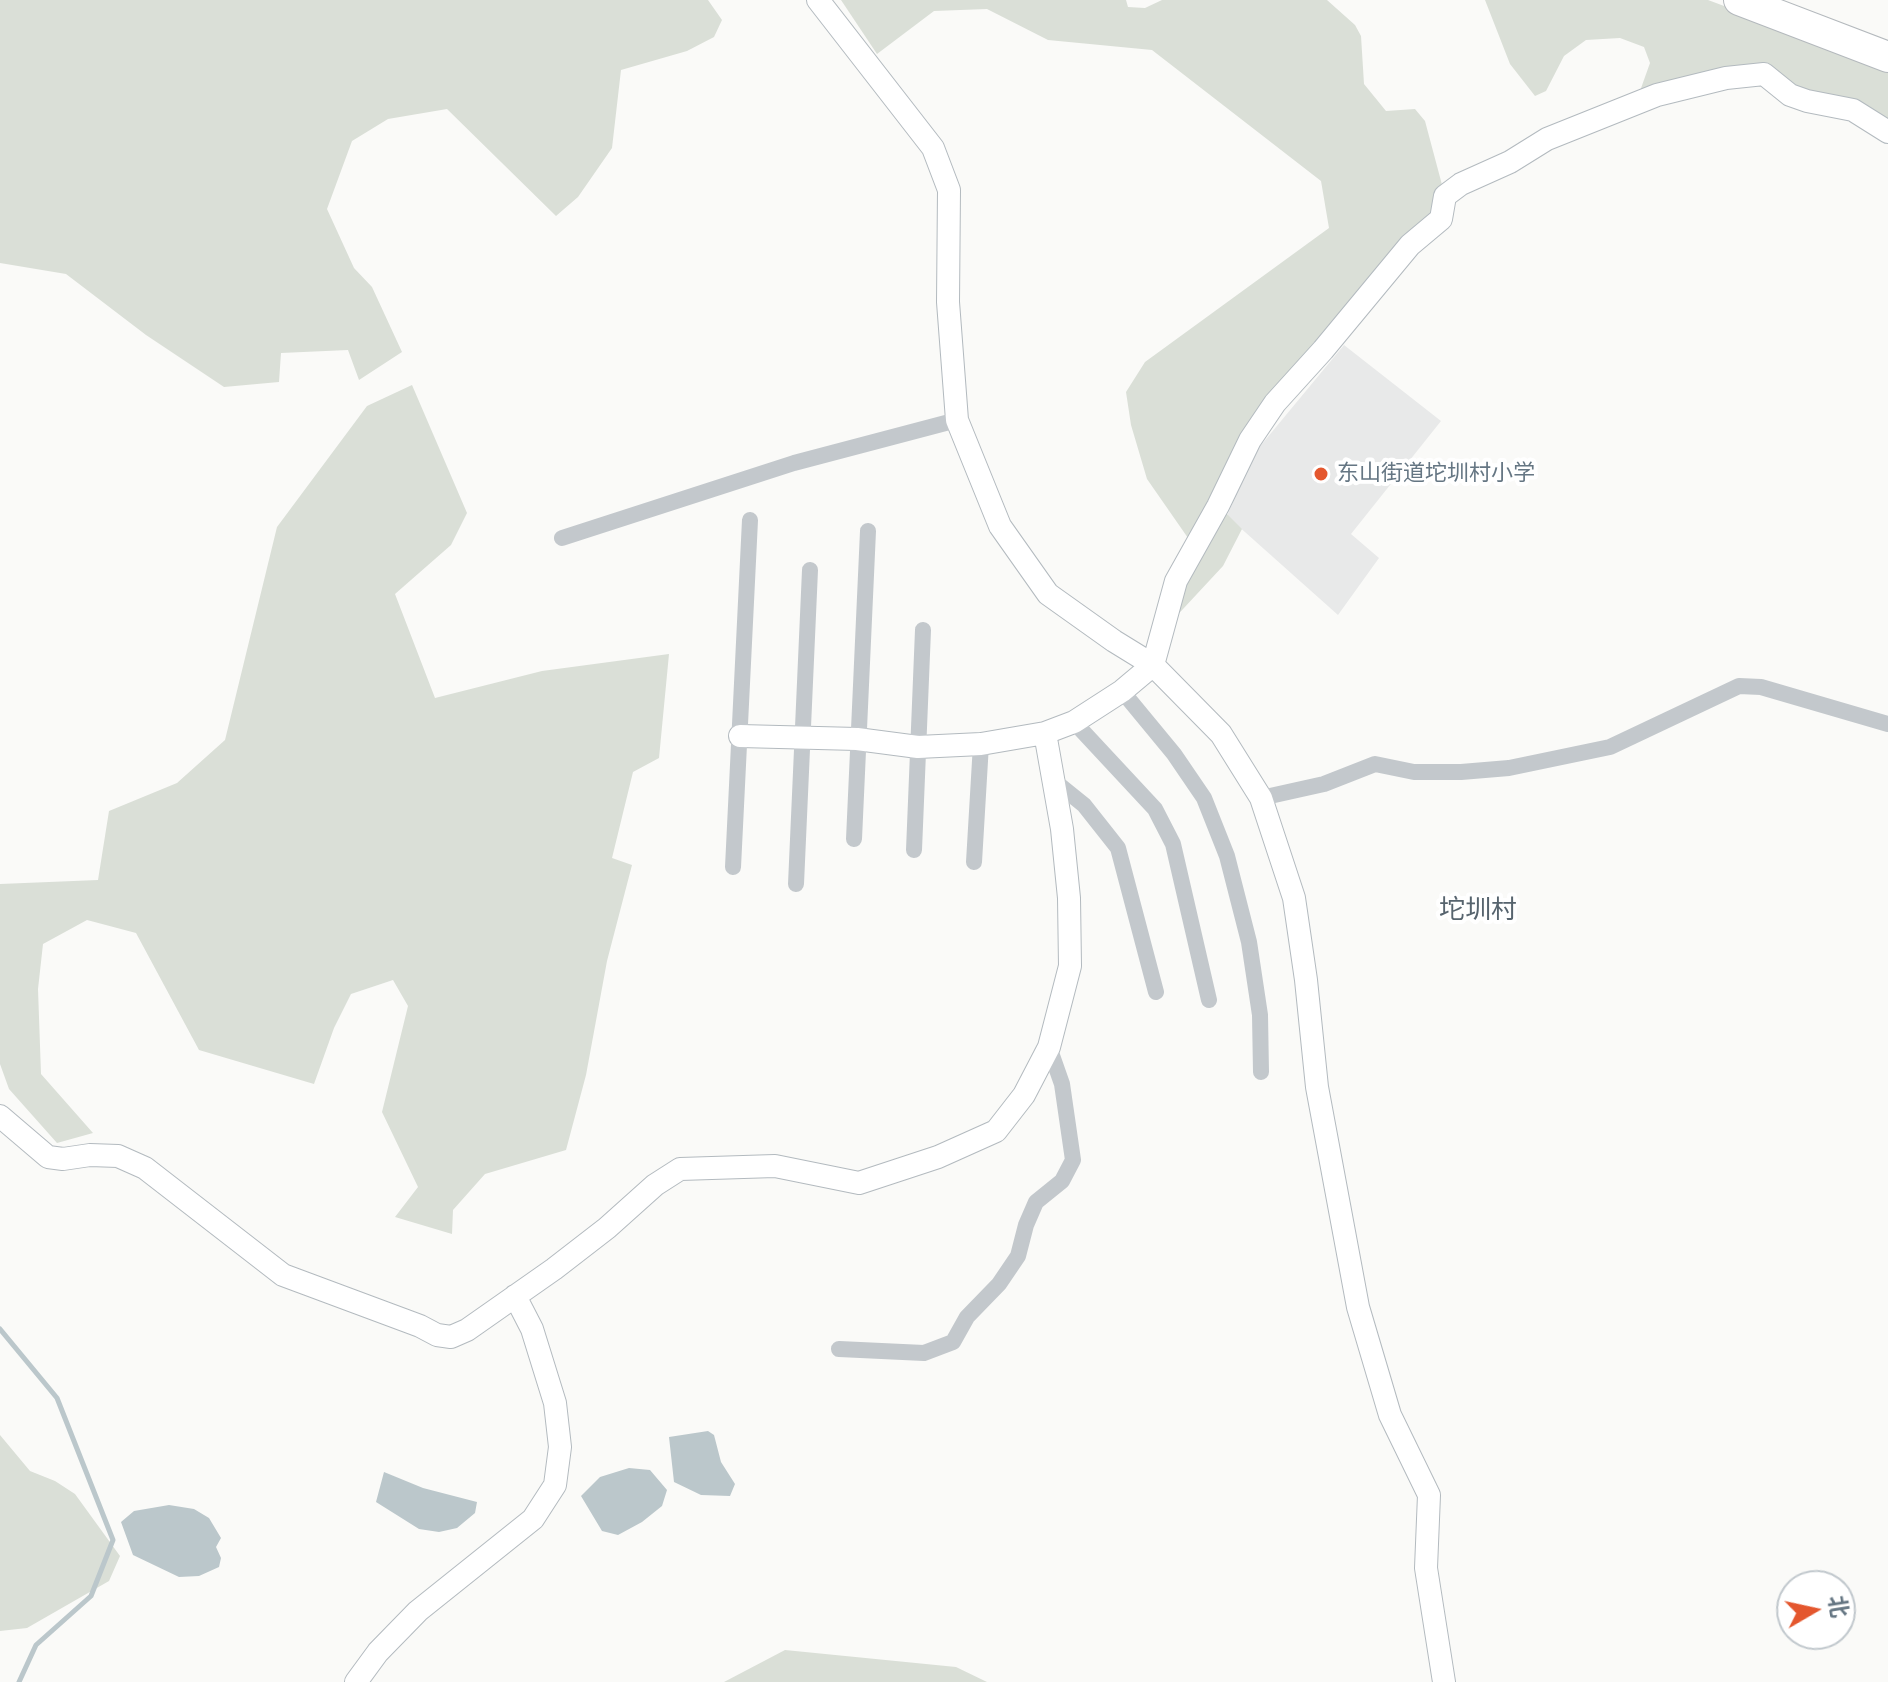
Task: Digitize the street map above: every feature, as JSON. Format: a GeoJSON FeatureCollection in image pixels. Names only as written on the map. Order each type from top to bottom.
{"type":"FeatureCollection","features":[{"type":"Feature","properties":{"kind":"highway"},"geometry":{"type":"LineString","coordinates":[[1739,0],[1888,57]]}},
{"type":"Feature","properties":{"kind":"highway"},"geometry":{"type":"LineString","coordinates":[[1784,0],[1888,41]]}},
{"type":"Feature","properties":{"kind":"street"},"geometry":{"type":"LineString","coordinates":[[818,0],[933,148],[949,190],[948,302],[957,420],[1000,526],[1048,594],[1153,665],[1221,734],[1261,798],[1294,898],[1317,1087],[1358,1307],[1390,1415],[1429,1495],[1426,1568],[1444,1682]]}},
{"type":"Feature","properties":{"kind":"street"},"geometry":{"type":"LineString","coordinates":[[740,736],[857,739],[918,747],[981,744],[1045,733],[1074,722],[1122,691],[1153,665],[1176,581],[1250,440],[1275,403],[1410,245],[1441,219],[1445,196],[1461,184],[1510,162],[1547,139],[1657,95],[1726,78],[1764,74],[1790,95],[1853,110],[1888,132]]}},
{"type":"Feature","properties":{"kind":"street"},"geometry":{"type":"LineString","coordinates":[[562,538],[794,463],[957,420]]}},
{"type":"Feature","properties":{"kind":"street"},"geometry":{"type":"LineString","coordinates":[[733,867],[750,520]]}},
{"type":"Feature","properties":{"kind":"street"},"geometry":{"type":"LineString","coordinates":[[854,839],[868,531]]}},
{"type":"Feature","properties":{"kind":"street"},"geometry":{"type":"LineString","coordinates":[[796,884],[810,570]]}},
{"type":"Feature","properties":{"kind":"street"},"geometry":{"type":"LineString","coordinates":[[914,850],[923,630]]}},
{"type":"Feature","properties":{"kind":"street"},"geometry":{"type":"LineString","coordinates":[[1261,798],[1324,784],[1375,764],[1414,772],[1461,772],[1509,768],[1610,747],[1739,686],[1761,687],[1888,724]]}},
{"type":"Feature","properties":{"kind":"street"},"geometry":{"type":"LineString","coordinates":[[1122,691],[1174,754],[1204,798],[1227,856],[1249,942],[1260,1015],[1261,1072]]}},
{"type":"Feature","properties":{"kind":"street"},"geometry":{"type":"LineString","coordinates":[[1074,722],[1155,809],[1173,844],[1209,1000]]}},
{"type":"Feature","properties":{"kind":"street"},"geometry":{"type":"LineString","coordinates":[[0,1116],[48,1157],[118,1156],[145,1168],[283,1275],[437,1335],[451,1337],[467,1330],[515,1296],[607,1228],[655,1185],[680,1169],[775,1166],[859,1183],[938,1157],[996,1131],[1024,1095],[1049,1047],[1070,966],[1069,898],[1062,829],[1045,733]]}},
{"type":"Feature","properties":{"kind":"street"},"geometry":{"type":"LineString","coordinates":[[974,862],[981,744]]}},
{"type":"Feature","properties":{"kind":"street"},"geometry":{"type":"LineString","coordinates":[[1053,780],[1084,805],[1118,848],[1156,992]]}},
{"type":"Feature","properties":{"kind":"street"},"geometry":{"type":"LineString","coordinates":[[839,1349],[924,1353],[953,1342],[967,1317],[999,1284],[1018,1256],[1036,1202],[1062,1181],[1073,1160],[1062,1084],[1049,1047]]}},
{"type":"Feature","properties":{"kind":"street"},"geometry":{"type":"LineString","coordinates":[[356,1682],[378,1652],[418,1611],[533,1519],[555,1485],[560,1447],[555,1403],[532,1329],[515,1296]]}},
{"type":"Feature","properties":{"kind":"shaded area"},"geometry":{"type":"Polygon","coordinates":[[[0,0],[708,0],[722,20],[714,37],[687,51],[621,70],[612,148],[578,197],[556,216],[447,109],[388,119],[352,141],[327,209],[354,268],[372,287],[402,352],[359,380],[348,350],[281,353],[279,382],[224,387],[146,335],[66,274],[0,263],[0,0]]]}},
{"type":"Feature","properties":{"kind":"shaded area"},"geometry":{"type":"Polygon","coordinates":[[[841,0],[1126,0],[1128,7],[1145,8],[1162,0],[1327,0],[1355,25],[1361,36],[1364,84],[1386,111],[1415,109],[1425,121],[1445,196],[1323,350],[1219,506],[1242,529],[1223,566],[1170,623],[1188,538],[1147,479],[1131,425],[1126,392],[1145,362],[1329,228],[1321,181],[1152,50],[1048,40],[987,9],[934,11],[877,54],[841,0]]]}},
{"type":"Feature","properties":{"kind":"shaded area"},"geometry":{"type":"Polygon","coordinates":[[[1485,0],[1708,0],[1888,67],[1888,132],[1764,74],[1640,91],[1650,63],[1644,47],[1620,38],[1586,40],[1564,56],[1546,91],[1535,96],[1510,64],[1485,0]]]}},
{"type":"Feature","properties":{"kind":"shaded area","name":"东山街道坨圳村小学"},"geometry":{"type":"Polygon","coordinates":[[[1344,345],[1441,421],[1351,534],[1379,558],[1338,615],[1227,516],[1252,456],[1344,345]]]}},
{"type":"Feature","properties":{"kind":"shaded area"},"geometry":{"type":"Polygon","coordinates":[[[412,385],[467,513],[451,545],[395,594],[435,698],[542,671],[669,654],[659,758],[633,772],[612,858],[632,865],[607,961],[586,1075],[566,1150],[485,1174],[453,1210],[452,1234],[395,1217],[418,1187],[382,1112],[408,1006],[393,980],[351,994],[334,1028],[314,1084],[199,1050],[136,933],[87,920],[43,944],[38,989],[41,1074],[93,1133],[57,1143],[9,1089],[0,1064],[0,884],[98,880],[109,811],[177,783],[225,740],[277,527],[367,406],[412,385]]]}},
{"type":"Feature","properties":{"kind":"shaded area"},"geometry":{"type":"Polygon","coordinates":[[[708,1431],[714,1435],[721,1462],[735,1484],[730,1496],[701,1495],[674,1482],[669,1437],[708,1431]]]}},
{"type":"Feature","properties":{"kind":"shaded area"},"geometry":{"type":"Polygon","coordinates":[[[0,1435],[30,1471],[55,1481],[75,1494],[120,1556],[109,1581],[27,1628],[0,1631],[0,1435]]]}},
{"type":"Feature","properties":{"kind":"shaded area"},"geometry":{"type":"Polygon","coordinates":[[[629,1468],[650,1470],[667,1490],[662,1506],[618,1535],[602,1531],[581,1496],[600,1477],[629,1468]]]}},
{"type":"Feature","properties":{"kind":"shaded area"},"geometry":{"type":"Polygon","coordinates":[[[384,1472],[423,1488],[477,1502],[475,1513],[457,1528],[439,1532],[419,1529],[376,1502],[384,1472]]]}},
{"type":"Feature","properties":{"kind":"shaded area"},"geometry":{"type":"Polygon","coordinates":[[[169,1505],[194,1509],[209,1518],[221,1538],[216,1547],[221,1558],[219,1567],[199,1576],[179,1577],[133,1555],[121,1522],[134,1511],[169,1505]]]}},
{"type":"Feature","properties":{"kind":"shaded area"},"geometry":{"type":"Polygon","coordinates":[[[785,1650],[956,1667],[987,1682],[724,1682],[785,1650]]]}},
{"type":"Feature","properties":{"kind":"waterway"},"geometry":{"type":"LineString","coordinates":[[0,1329],[57,1398],[113,1540],[91,1596],[36,1645],[19,1682]]}},
{"type":"Feature","properties":{"kind":"place","name":"东山街道坨圳村小学"},"geometry":{"type":"Point","coordinates":[1321,474]}},
{"type":"Feature","properties":{"kind":"district","name":"坨圳村"},"geometry":{"type":"Point","coordinates":[1478,911]}}]}
